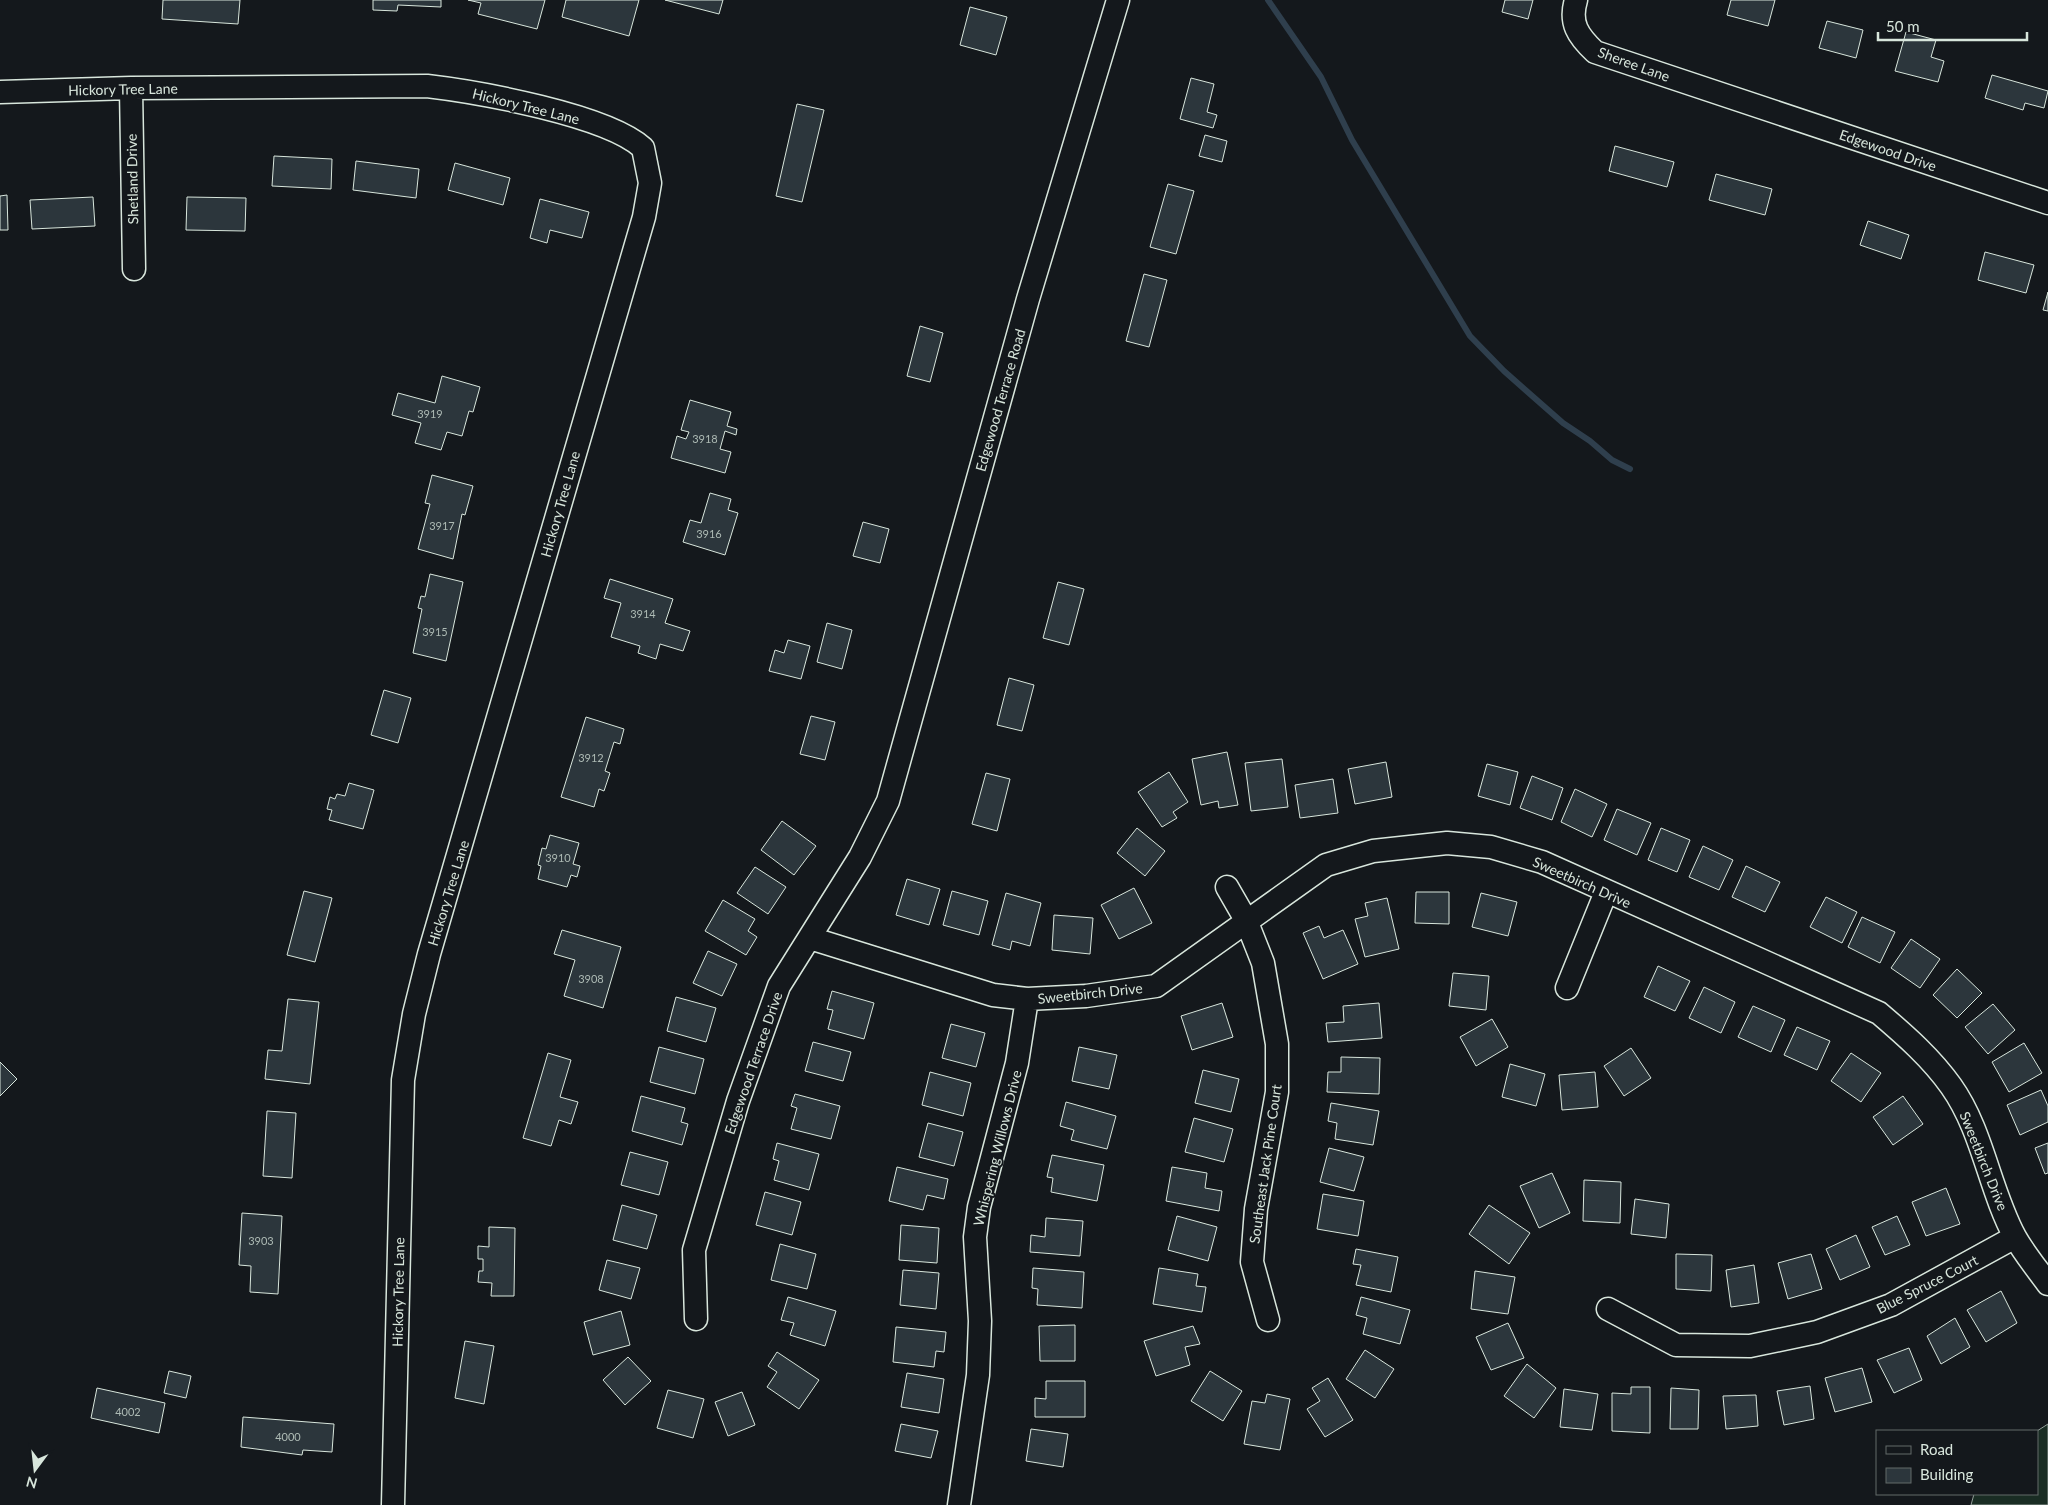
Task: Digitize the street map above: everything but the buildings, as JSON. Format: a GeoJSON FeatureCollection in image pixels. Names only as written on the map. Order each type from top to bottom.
{"type":"FeatureCollection","features":[{"type":"Feature","properties":{"kind":"street","name":"Edgewood Terrace Road"},"geometry":{"type":"LineString","coordinates":[[888,801],[1025,308],[1118,0]]}},
{"type":"Feature","properties":{"kind":"street","name":"Sheree Lane"},"geometry":{"type":"LineString","coordinates":[[1576,0],[1573,18],[1579,38],[1595,52],[1728,96]]}},
{"type":"Feature","properties":{"kind":"street","name":"Hickory Tree Lane"},"geometry":{"type":"LineString","coordinates":[[0,92],[131,88],[427,86],[459,90],[545,109],[620,132],[643,148],[650,183],[644,217],[429,954],[414,1014],[403,1080],[393,1505]]}},
{"type":"Feature","properties":{"kind":"street","name":"Shetland Drive"},"geometry":{"type":"LineString","coordinates":[[131,88],[134,269]]}},
{"type":"Feature","properties":{"kind":"street","name":"Edgewood Drive"},"geometry":{"type":"LineString","coordinates":[[1728,96],[2048,204]]}},
{"type":"Feature","properties":{"kind":"street","name":"Edgewood Terrace Drive"},"geometry":{"type":"LineString","coordinates":[[696,1319],[694,1250],[738,1101],[779,986],[860,857],[888,801]]}},
{"type":"Feature","properties":{"kind":"street","name":"Sweetbirch Drive"},"geometry":{"type":"LineString","coordinates":[[810,938],[993,995],[1027,999],[1086,996],[1156,986],[1246,920],[1326,865],[1373,851],[1446,843],[1491,847],[1542,862],[1879,1013],[1920,1048],[1952,1087],[1973,1127],[2015,1237],[2048,1284]]}},
{"type":"Feature","properties":{"kind":"street","name":"Southeast Jack Pine Court"},"geometry":{"type":"LineString","coordinates":[[1228,887],[1246,920],[1263,963],[1277,1044],[1277,1092],[1256,1209],[1252,1262],[1268,1320]]}},
{"type":"Feature","properties":{"kind":"street"},"geometry":{"type":"LineString","coordinates":[[1567,988],[1606,892]]}},
{"type":"Feature","properties":{"kind":"street","name":"Whispering Willows Drive"},"geometry":{"type":"LineString","coordinates":[[959,1505],[978,1376],[980,1321],[975,1237],[979,1207],[1017,1063],[1027,999]]}},
{"type":"Feature","properties":{"kind":"street","name":"Blue Spruce Court"},"geometry":{"type":"LineString","coordinates":[[1608,1309],[1676,1345],[1750,1346],[1817,1332],[1891,1305],[2015,1237]]}},
{"type":"Feature","properties":{"kind":"green space"},"geometry":{"type":"Polygon","coordinates":[[[2048,1424],[2048,1505],[1971,1505],[1974,1495],[2038,1495],[2038,1430],[2048,1424]]]}},
{"type":"Feature","properties":{"kind":"waterway"},"geometry":{"type":"LineString","coordinates":[[1268,0],[1321,77],[1352,140],[1470,336],[1504,371],[1563,423],[1590,441],[1612,460],[1630,469]]}}]}
